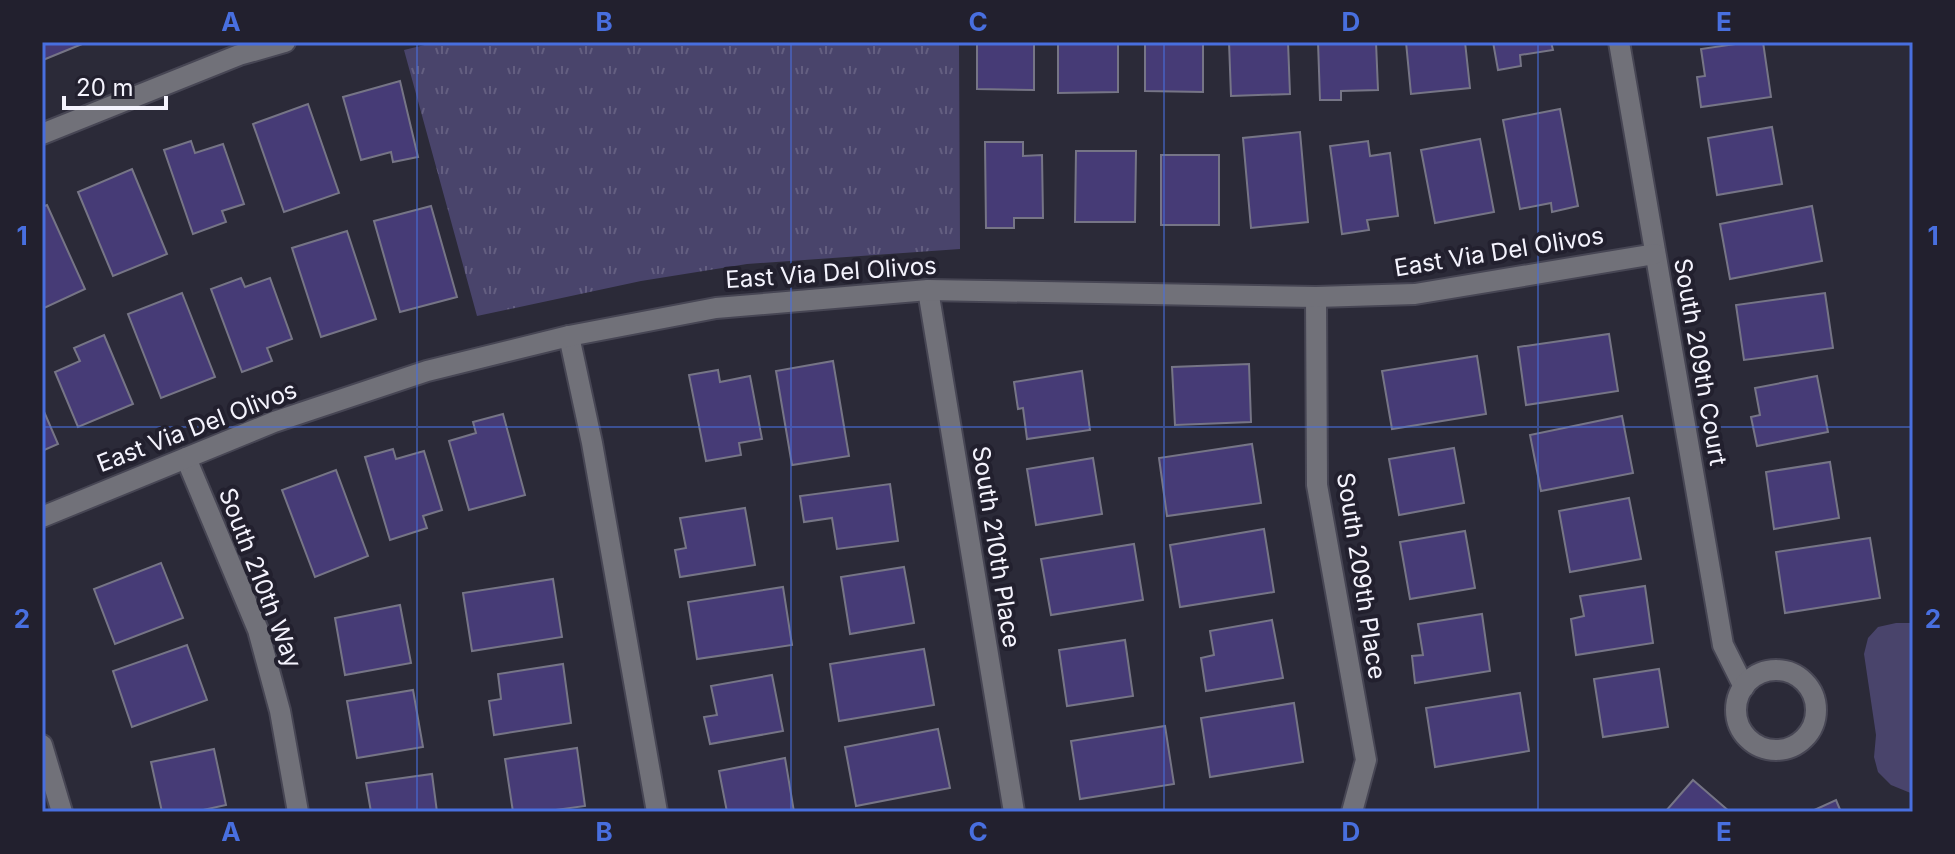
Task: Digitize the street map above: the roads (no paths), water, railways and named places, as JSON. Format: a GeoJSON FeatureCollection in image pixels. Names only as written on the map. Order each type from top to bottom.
{"type":"FeatureCollection","features":[{"type":"Feature","properties":{"kind":"street"},"geometry":{"type":"LineString","coordinates":[[42,134],[260,46],[285,42]]}},
{"type":"Feature","properties":{"kind":"street","name":"South 209th Court"},"geometry":{"type":"LineString","coordinates":[[1619,42],[1723,645],[1744,687]]}},
{"type":"Feature","properties":{"kind":"street","name":"East Via Del Olivos"},"geometry":{"type":"LineString","coordinates":[[42,517],[274,422],[427,371],[569,336],[716,308],[928,290],[1316,297],[1402,295],[1452,290],[1655,254]]}},
{"type":"Feature","properties":{"kind":"street","name":"South 210th Place"},"geometry":{"type":"LineString","coordinates":[[928,290],[1014,812]]}},
{"type":"Feature","properties":{"kind":"street","name":"South 209th Place"},"geometry":{"type":"LineString","coordinates":[[1316,297],[1317,485],[1366,760],[1352,812]]}},
{"type":"Feature","properties":{"kind":"street"},"geometry":{"type":"LineString","coordinates":[[569,336],[592,443],[657,812]]}},
{"type":"Feature","properties":{"kind":"street","name":"South 210th Way"},"geometry":{"type":"LineString","coordinates":[[186,458],[258,630],[280,711],[298,812]]}},
{"type":"Feature","properties":{"kind":"street"},"geometry":{"type":"LineString","coordinates":[[42,745],[62,812]]}}]}
